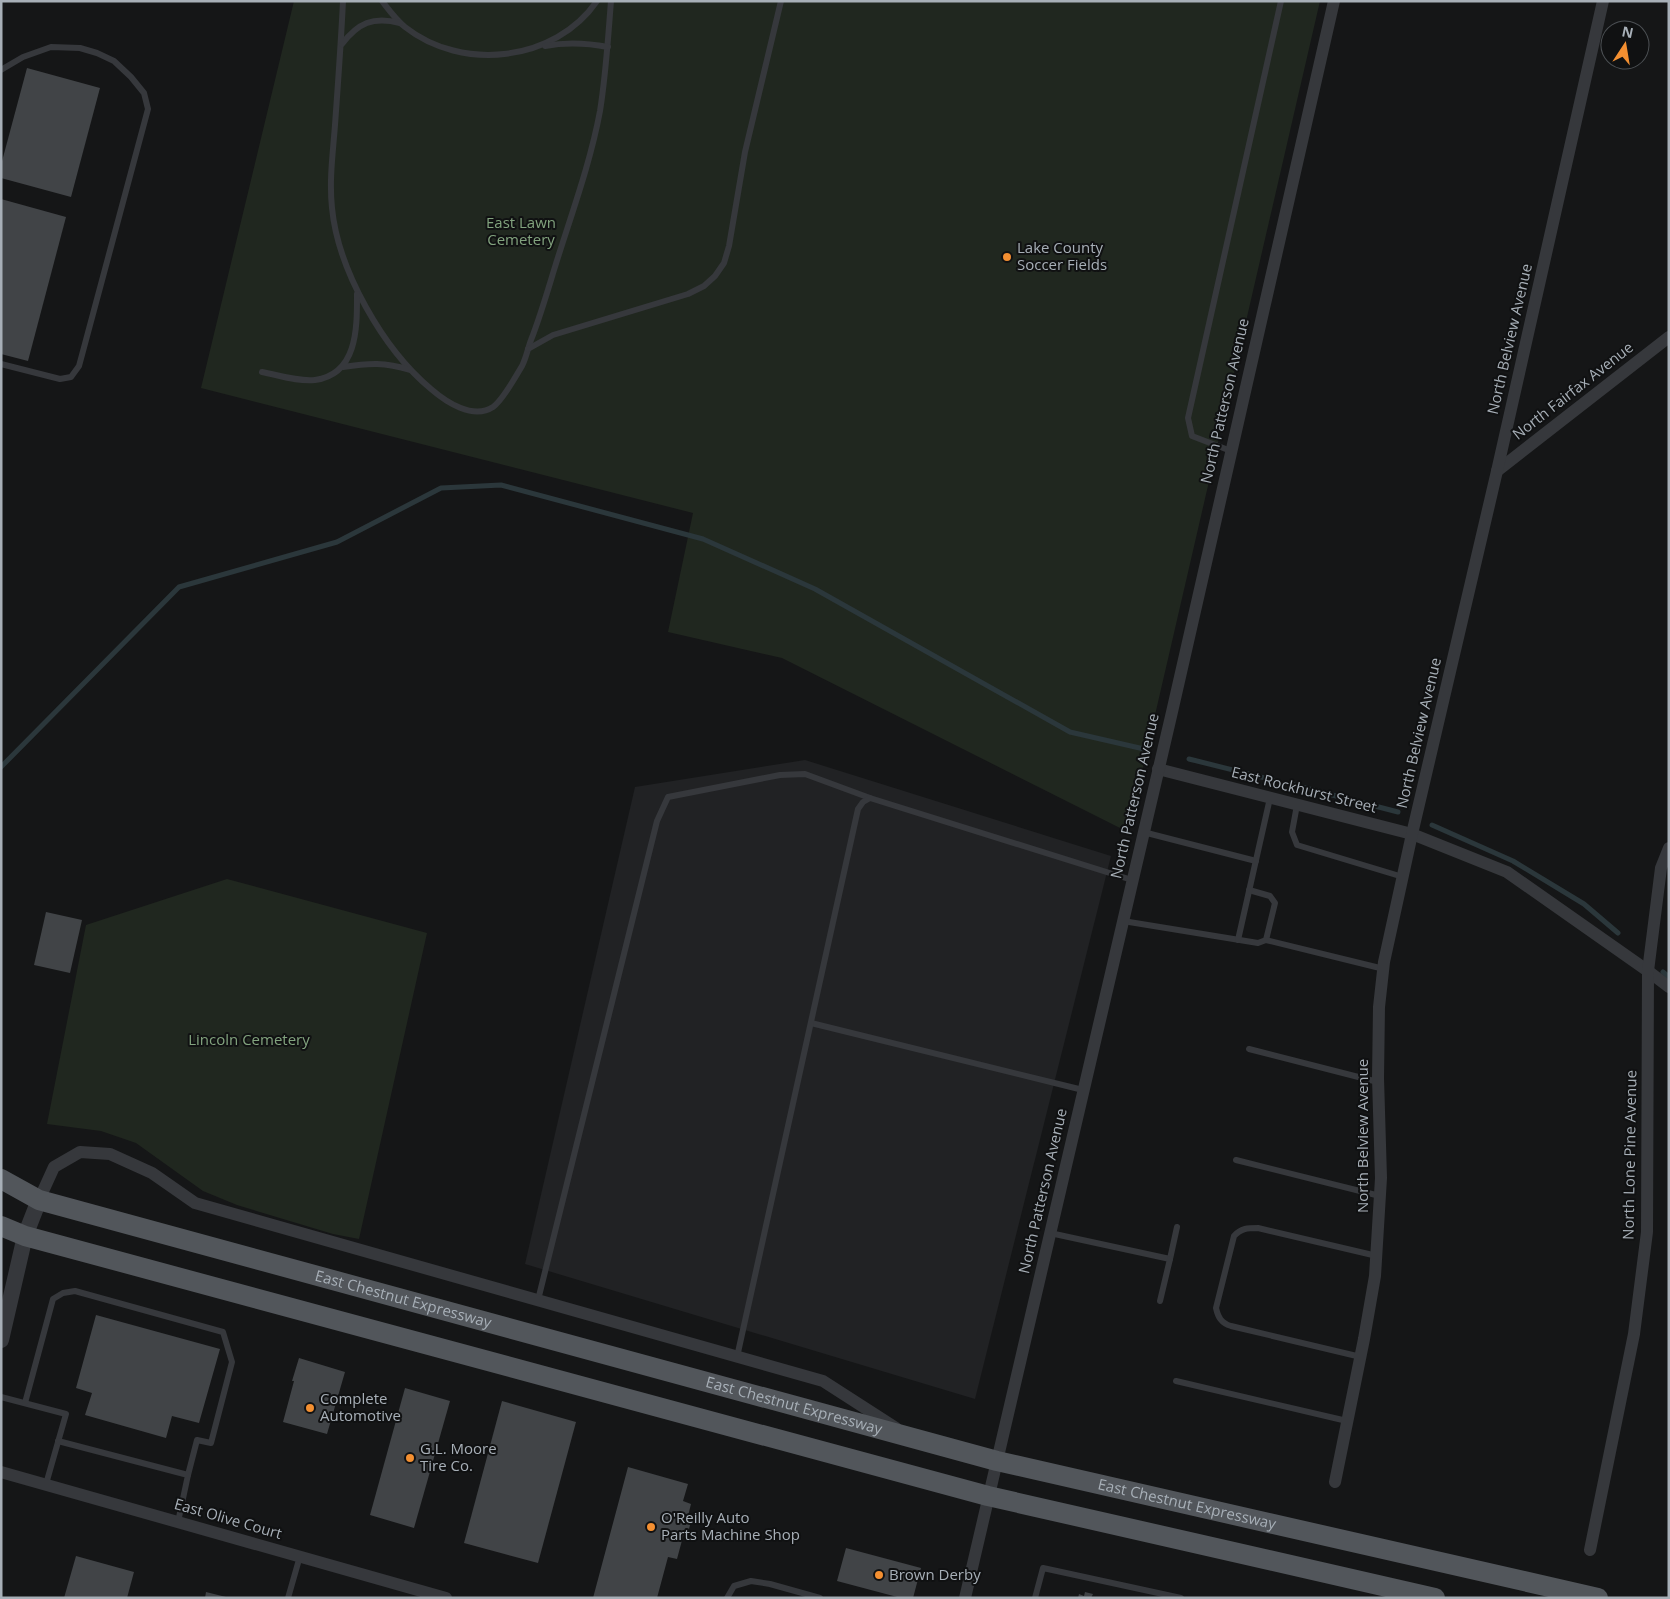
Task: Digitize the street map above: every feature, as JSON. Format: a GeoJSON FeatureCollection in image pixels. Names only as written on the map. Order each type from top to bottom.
{"type":"FeatureCollection","features":[{"type":"Feature","properties":{"kind":"main road","name":"East Chestnut Expressway"},"geometry":{"type":"LineString","coordinates":[[1,1179],[39,1200],[998,1461],[1598,1598]]}},
{"type":"Feature","properties":{"kind":"main road"},"geometry":{"type":"LineString","coordinates":[[1,1226],[25,1236],[988,1496],[1434,1598]]}},
{"type":"Feature","properties":{"kind":"street","name":"North Patterson Avenue"},"geometry":{"type":"LineString","coordinates":[[965,1598],[1123,921],[1334,1]]}},
{"type":"Feature","properties":{"kind":"street","name":"North Belview Avenue"},"geometry":{"type":"LineString","coordinates":[[1335,1482],[1361,1357],[1375,1276],[1381,1178],[1378,1082],[1379,1007],[1384,969],[1412,834],[1497,471],[1603,1]]}},
{"type":"Feature","properties":{"kind":"street","name":"North Fairfax Avenue"},"geometry":{"type":"LineString","coordinates":[[1497,471],[1669,337]]}},
{"type":"Feature","properties":{"kind":"street","name":"East Rockhurst Street"},"geometry":{"type":"LineString","coordinates":[[1158,769],[1412,834],[1506,872],[1648,971],[1669,988]]}},
{"type":"Feature","properties":{"kind":"street","name":"North Lone Pine Avenue"},"geometry":{"type":"LineString","coordinates":[[1590,1550],[1634,1334],[1647,1232],[1648,971],[1661,868],[1669,848]]}},
{"type":"Feature","properties":{"kind":"street"},"geometry":{"type":"LineString","coordinates":[[1,1340],[25,1236],[54,1167],[80,1152],[110,1154],[152,1173],[194,1203],[823,1381],[909,1436]]}},
{"type":"Feature","properties":{"kind":"street","name":"East Olive Court"},"geometry":{"type":"LineString","coordinates":[[1,1472],[446,1598]]}},
{"type":"Feature","properties":{"kind":"lane"},"geometry":{"type":"LineString","coordinates":[[343,1],[331,178],[332,209],[340,246],[357,292],[383,337],[410,370],[444,400],[461,409],[482,411],[493,407],[505,393],[522,365],[584,174],[599,114],[608,47],[611,1]]}},
{"type":"Feature","properties":{"kind":"lane"},"geometry":{"type":"LineString","coordinates":[[382,1],[402,23],[422,37],[461,52],[484,55],[559,44],[608,47]]}},
{"type":"Feature","properties":{"kind":"lane"},"geometry":{"type":"LineString","coordinates":[[534,49],[554,40],[573,28],[597,1]]}},
{"type":"Feature","properties":{"kind":"lane"},"geometry":{"type":"LineString","coordinates":[[528,349],[553,335],[688,294],[704,286],[715,276],[724,263],[729,246],[745,152],[781,1]]}},
{"type":"Feature","properties":{"kind":"lane"},"geometry":{"type":"LineString","coordinates":[[1231,451],[1192,436],[1188,418],[1282,1]]}},
{"type":"Feature","properties":{"kind":"lane"},"geometry":{"type":"LineString","coordinates":[[341,45],[352,31],[364,23],[390,20],[402,23]]}},
{"type":"Feature","properties":{"kind":"lane"},"geometry":{"type":"LineString","coordinates":[[1,70],[23,57],[51,47],[80,48],[97,52],[114,61],[131,77],[144,93],[148,109],[80,366],[71,377],[60,379],[1,364]]}},
{"type":"Feature","properties":{"kind":"lane"},"geometry":{"type":"LineString","coordinates":[[262,372],[314,380],[329,377],[343,367],[351,354],[355,335],[357,292]]}},
{"type":"Feature","properties":{"kind":"lane"},"geometry":{"type":"LineString","coordinates":[[343,367],[368,363],[391,364],[410,370]]}},
{"type":"Feature","properties":{"kind":"lane"},"geometry":{"type":"LineString","coordinates":[[538,1300],[657,821],[668,797],[780,775],[805,774],[870,798],[1132,880]]}},
{"type":"Feature","properties":{"kind":"lane"},"geometry":{"type":"LineString","coordinates":[[737,1357],[858,809],[863,802],[870,798]]}},
{"type":"Feature","properties":{"kind":"lane"},"geometry":{"type":"LineString","coordinates":[[1238,940],[1270,798]]}},
{"type":"Feature","properties":{"kind":"lane"},"geometry":{"type":"LineString","coordinates":[[1297,805],[1292,832],[1296,845],[1403,877]]}},
{"type":"Feature","properties":{"kind":"lane"},"geometry":{"type":"LineString","coordinates":[[1143,832],[1256,861]]}},
{"type":"Feature","properties":{"kind":"lane"},"geometry":{"type":"LineString","coordinates":[[1249,890],[1270,896],[1275,903],[1266,940]]}},
{"type":"Feature","properties":{"kind":"lane"},"geometry":{"type":"LineString","coordinates":[[1123,921],[1258,943],[1266,940],[1384,969]]}},
{"type":"Feature","properties":{"kind":"lane"},"geometry":{"type":"LineString","coordinates":[[811,1023],[1083,1090]]}},
{"type":"Feature","properties":{"kind":"lane"},"geometry":{"type":"LineString","coordinates":[[1249,1049],[1378,1082]]}},
{"type":"Feature","properties":{"kind":"lane"},"geometry":{"type":"LineString","coordinates":[[1236,1160],[1380,1196]]}},
{"type":"Feature","properties":{"kind":"lane"},"geometry":{"type":"LineString","coordinates":[[1160,1301],[1177,1227]]}},
{"type":"Feature","properties":{"kind":"lane"},"geometry":{"type":"LineString","coordinates":[[1361,1357],[1225,1324],[1218,1317],[1216,1308],[1234,1236],[1239,1230],[1258,1228],[1376,1256]]}},
{"type":"Feature","properties":{"kind":"lane"},"geometry":{"type":"LineString","coordinates":[[1050,1233],[1170,1259]]}},
{"type":"Feature","properties":{"kind":"lane"},"geometry":{"type":"LineString","coordinates":[[24,1403],[53,1298],[63,1293],[75,1291],[223,1332],[232,1362],[211,1443],[197,1440],[178,1522]]}},
{"type":"Feature","properties":{"kind":"lane"},"geometry":{"type":"LineString","coordinates":[[1176,1381],[1347,1422]]}},
{"type":"Feature","properties":{"kind":"lane"},"geometry":{"type":"LineString","coordinates":[[1,1397],[66,1414],[46,1484]]}},
{"type":"Feature","properties":{"kind":"lane"},"geometry":{"type":"LineString","coordinates":[[58,1440],[188,1475]]}},
{"type":"Feature","properties":{"kind":"lane"},"geometry":{"type":"LineString","coordinates":[[288,1598],[300,1556]]}},
{"type":"Feature","properties":{"kind":"lane"},"geometry":{"type":"LineString","coordinates":[[1034,1598],[1043,1568],[1181,1598]]}},
{"type":"Feature","properties":{"kind":"lane"},"geometry":{"type":"LineString","coordinates":[[727,1598],[734,1586],[751,1581],[770,1584],[820,1598]]}},
{"type":"Feature","properties":{"kind":"shaded area"},"geometry":{"type":"Polygon","coordinates":[[[805,760],[1111,856],[975,1399],[525,1264],[635,787],[805,760]]]}},
{"type":"Feature","properties":{"kind":"green space","name":"Lake County Soccer Fields"},"geometry":{"type":"Polygon","coordinates":[[[294,1],[1320,1],[1128,832],[782,658],[668,632],[693,513],[201,388],[294,1]]]}},
{"type":"Feature","properties":{"kind":"green space","name":"Lincoln Cemetery"},"geometry":{"type":"Polygon","coordinates":[[[227,879],[427,933],[359,1239],[333,1234],[237,1205],[203,1191],[136,1143],[101,1131],[47,1124],[86,925],[227,879]]]}},
{"type":"Feature","properties":{"kind":"building"},"geometry":{"type":"Polygon","coordinates":[[[27,68],[100,88],[71,197],[1,178],[1,165],[27,68]]]}},
{"type":"Feature","properties":{"kind":"building"},"geometry":{"type":"Polygon","coordinates":[[[1,199],[66,217],[28,361],[1,354],[1,199]]]}},
{"type":"Feature","properties":{"kind":"building"},"geometry":{"type":"Polygon","coordinates":[[[46,912],[82,920],[70,973],[34,965],[46,912]]]}},
{"type":"Feature","properties":{"kind":"building"},"geometry":{"type":"Polygon","coordinates":[[[96,1315],[220,1349],[199,1423],[172,1416],[166,1438],[85,1415],[92,1393],[76,1388],[96,1315]]]}},
{"type":"Feature","properties":{"kind":"building","name":"Complete Automotive"},"geometry":{"type":"Polygon","coordinates":[[[299,1358],[345,1372],[327,1434],[283,1422],[299,1358]]]}},
{"type":"Feature","properties":{"kind":"building","name":"G.L. Moore Tire Co."},"geometry":{"type":"Polygon","coordinates":[[[405,1388],[450,1401],[414,1528],[370,1515],[405,1388]]]}},
{"type":"Feature","properties":{"kind":"building"},"geometry":{"type":"Polygon","coordinates":[[[502,1401],[576,1422],[538,1563],[464,1543],[502,1401]]]}},
{"type":"Feature","properties":{"kind":"building","name":"O'Reilly Auto Parts Machine Shop"},"geometry":{"type":"Polygon","coordinates":[[[628,1467],[688,1484],[683,1501],[691,1504],[687,1520],[691,1521],[688,1533],[684,1533],[677,1559],[668,1557],[657,1598],[593,1598],[628,1467]]]}},
{"type":"Feature","properties":{"kind":"building","name":"Brown Derby"},"geometry":{"type":"Polygon","coordinates":[[[846,1548],[921,1568],[913,1598],[901,1598],[837,1581],[846,1548]]]}},
{"type":"Feature","properties":{"kind":"building"},"geometry":{"type":"Polygon","coordinates":[[[76,1556],[134,1572],[127,1598],[64,1598],[76,1556]]]}},
{"type":"Feature","properties":{"kind":"building"},"geometry":{"type":"Polygon","coordinates":[[[206,1592],[226,1597],[226,1598],[205,1598],[206,1592]]]}},
{"type":"Feature","properties":{"kind":"building"},"geometry":{"type":"Polygon","coordinates":[[[1085,1592],[1093,1594],[1091,1598],[1078,1598],[1079,1594],[1084,1596],[1085,1592]]]}},
{"type":"Feature","properties":{"kind":"waterway"},"geometry":{"type":"LineString","coordinates":[[1,767],[179,587],[337,542],[441,488],[501,485],[703,539],[815,589],[1070,732],[1144,749]]}},
{"type":"Feature","properties":{"kind":"waterway"},"geometry":{"type":"LineString","coordinates":[[1189,759],[1273,780]]}},
{"type":"Feature","properties":{"kind":"waterway"},"geometry":{"type":"LineString","coordinates":[[1290,784],[1398,812]]}},
{"type":"Feature","properties":{"kind":"waterway"},"geometry":{"type":"LineString","coordinates":[[1432,825],[1513,861],[1584,904],[1618,933]]}},
{"type":"Feature","properties":{"kind":"waterway"},"geometry":{"type":"LineString","coordinates":[[1663,972],[1669,977]]}},
{"type":"Feature","properties":{"kind":"place","name":"Lake County Soccer Fields"},"geometry":{"type":"Point","coordinates":[1007,257]}},
{"type":"Feature","properties":{"kind":"place","name":"Complete Automotive"},"geometry":{"type":"Point","coordinates":[310,1408]}},
{"type":"Feature","properties":{"kind":"place","name":"G.L. Moore Tire Co."},"geometry":{"type":"Point","coordinates":[410,1458]}},
{"type":"Feature","properties":{"kind":"place","name":"O'Reilly Auto Parts Machine Shop"},"geometry":{"type":"Point","coordinates":[651,1527]}},
{"type":"Feature","properties":{"kind":"place","name":"Brown Derby"},"geometry":{"type":"Point","coordinates":[879,1575]}},
{"type":"Feature","properties":{"kind":"park label","name":"East Lawn Cemetery"},"geometry":{"type":"Point","coordinates":[521,232]}}]}
